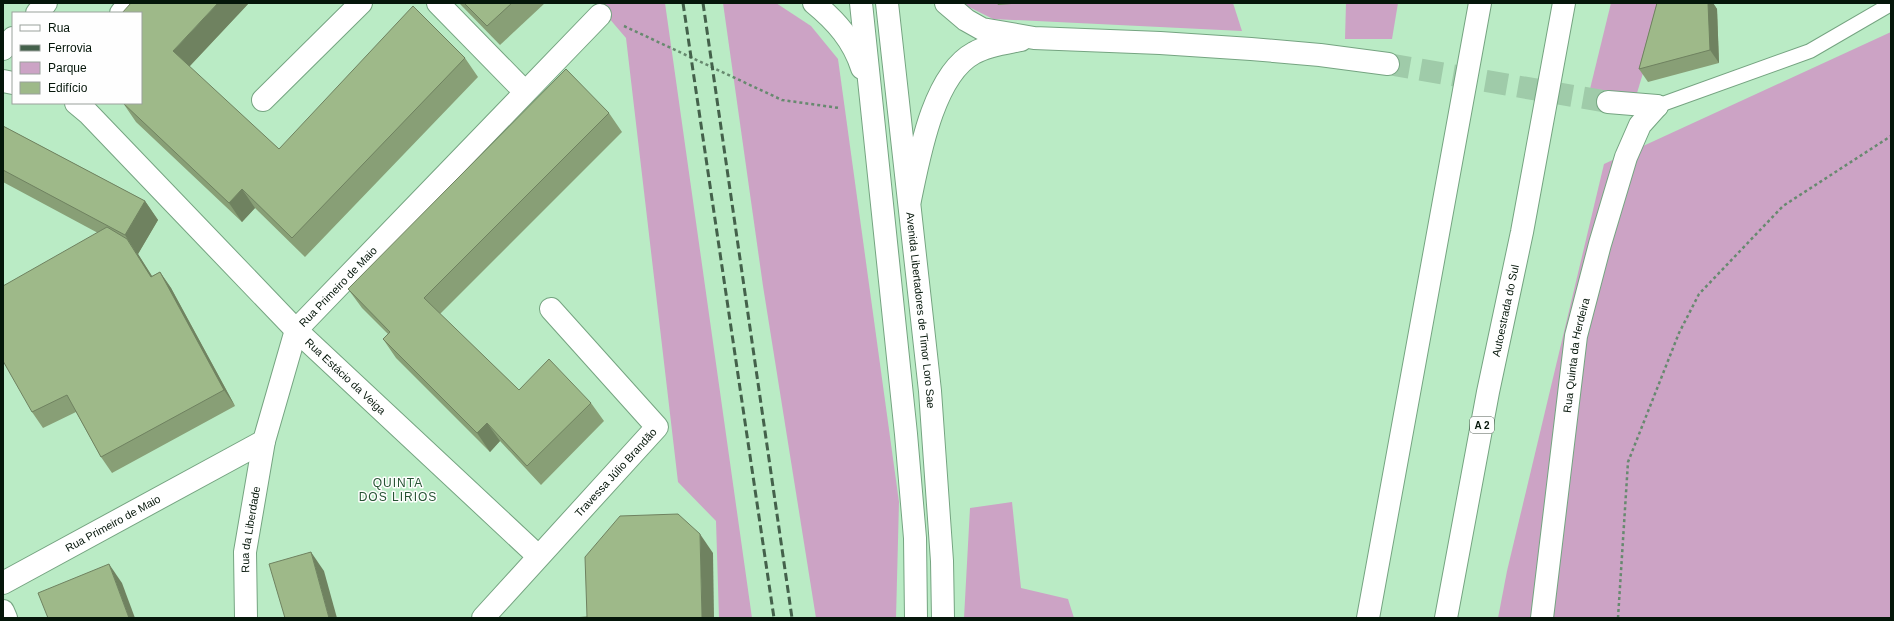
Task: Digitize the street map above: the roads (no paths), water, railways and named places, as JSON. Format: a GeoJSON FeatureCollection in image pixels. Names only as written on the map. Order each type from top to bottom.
{"type":"FeatureCollection","features":[{"type":"Feature","properties":{"kind":"main road"},"geometry":{"type":"LineString","coordinates":[[38,12],[46,3]]}},
{"type":"Feature","properties":{"kind":"main road"},"geometry":{"type":"LineString","coordinates":[[122,12],[130,3]]}},
{"type":"Feature","properties":{"kind":"main road"},"geometry":{"type":"LineString","coordinates":[[263,100],[360,3]]}},
{"type":"Feature","properties":{"kind":"main road"},"geometry":{"type":"LineString","coordinates":[[438,3],[524,92]]}},
{"type":"Feature","properties":{"kind":"main road"},"geometry":{"type":"LineString","coordinates":[[814,3],[840,27],[853,45],[870,92]]}},
{"type":"Feature","properties":{"kind":"main road"},"geometry":{"type":"LineString","coordinates":[[861,3],[915,538],[916,618]]}},
{"type":"Feature","properties":{"kind":"main road","name":"Avenida Libertadores de Timor Loro Sae"},"geometry":{"type":"LineString","coordinates":[[888,3],[930,392],[942,561],[943,618]]}},
{"type":"Feature","properties":{"kind":"main road"},"geometry":{"type":"LineString","coordinates":[[946,3],[966,20],[982,29],[1034,38],[1160,43],[1251,49],[1320,55],[1388,64]]}},
{"type":"Feature","properties":{"kind":"main road"},"geometry":{"type":"LineString","coordinates":[[1368,618],[1480,3]]}},
{"type":"Feature","properties":{"kind":"main road","name":"Autoestrada do Sul"},"geometry":{"type":"LineString","coordinates":[[1446,618],[1488,392],[1522,232],[1564,3]]}},
{"type":"Feature","properties":{"kind":"main road","name":"Rua Primeiro de Maio"},"geometry":{"type":"LineString","coordinates":[[3,583],[264,441],[296,330],[524,92],[600,15]]}},
{"type":"Feature","properties":{"kind":"main road"},"geometry":{"type":"LineString","coordinates":[[909,203],[921,150],[933,108],[951,73],[974,53],[993,46],[1034,38]]}},
{"type":"Feature","properties":{"kind":"main road"},"geometry":{"type":"LineString","coordinates":[[3,49],[12,39]]}},
{"type":"Feature","properties":{"kind":"main road"},"geometry":{"type":"LineString","coordinates":[[1608,102],[1657,106]]}},
{"type":"Feature","properties":{"kind":"main road","name":"Rua Estácio da Veiga"},"geometry":{"type":"LineString","coordinates":[[77,104],[88,113],[296,330],[538,556]]}},
{"type":"Feature","properties":{"kind":"main road","name":"Rua Quinta da Herdeira"},"geometry":{"type":"LineString","coordinates":[[1542,618],[1576,336],[1600,244],[1626,157],[1640,125],[1657,106]]}},
{"type":"Feature","properties":{"kind":"main road","name":"Travessa Júlio Brandão"},"geometry":{"type":"LineString","coordinates":[[483,618],[657,426],[551,309]]}},
{"type":"Feature","properties":{"kind":"main road","name":"Rua da Liberdade"},"geometry":{"type":"LineString","coordinates":[[246,618],[245,552],[264,441]]}},
{"type":"Feature","properties":{"kind":"main road"},"geometry":{"type":"LineString","coordinates":[[3,611],[6,618]]}},
{"type":"Feature","properties":{"kind":"lane"},"geometry":{"type":"LineString","coordinates":[[1657,106],[1810,51],[1891,4]]}},
{"type":"Feature","properties":{"kind":"tunnel"},"geometry":{"type":"LineString","coordinates":[[1388,64],[1608,102]]}},
{"type":"Feature","properties":{"kind":"railway"},"geometry":{"type":"LineString","coordinates":[[683,3],[774,618]]}},
{"type":"Feature","properties":{"kind":"railway"},"geometry":{"type":"LineString","coordinates":[[703,3],[792,618]]}},
{"type":"Feature","properties":{"kind":"district","name":"QUINTA DOS LIRIOS"},"geometry":{"type":"Point","coordinates":[398,490]}}]}
